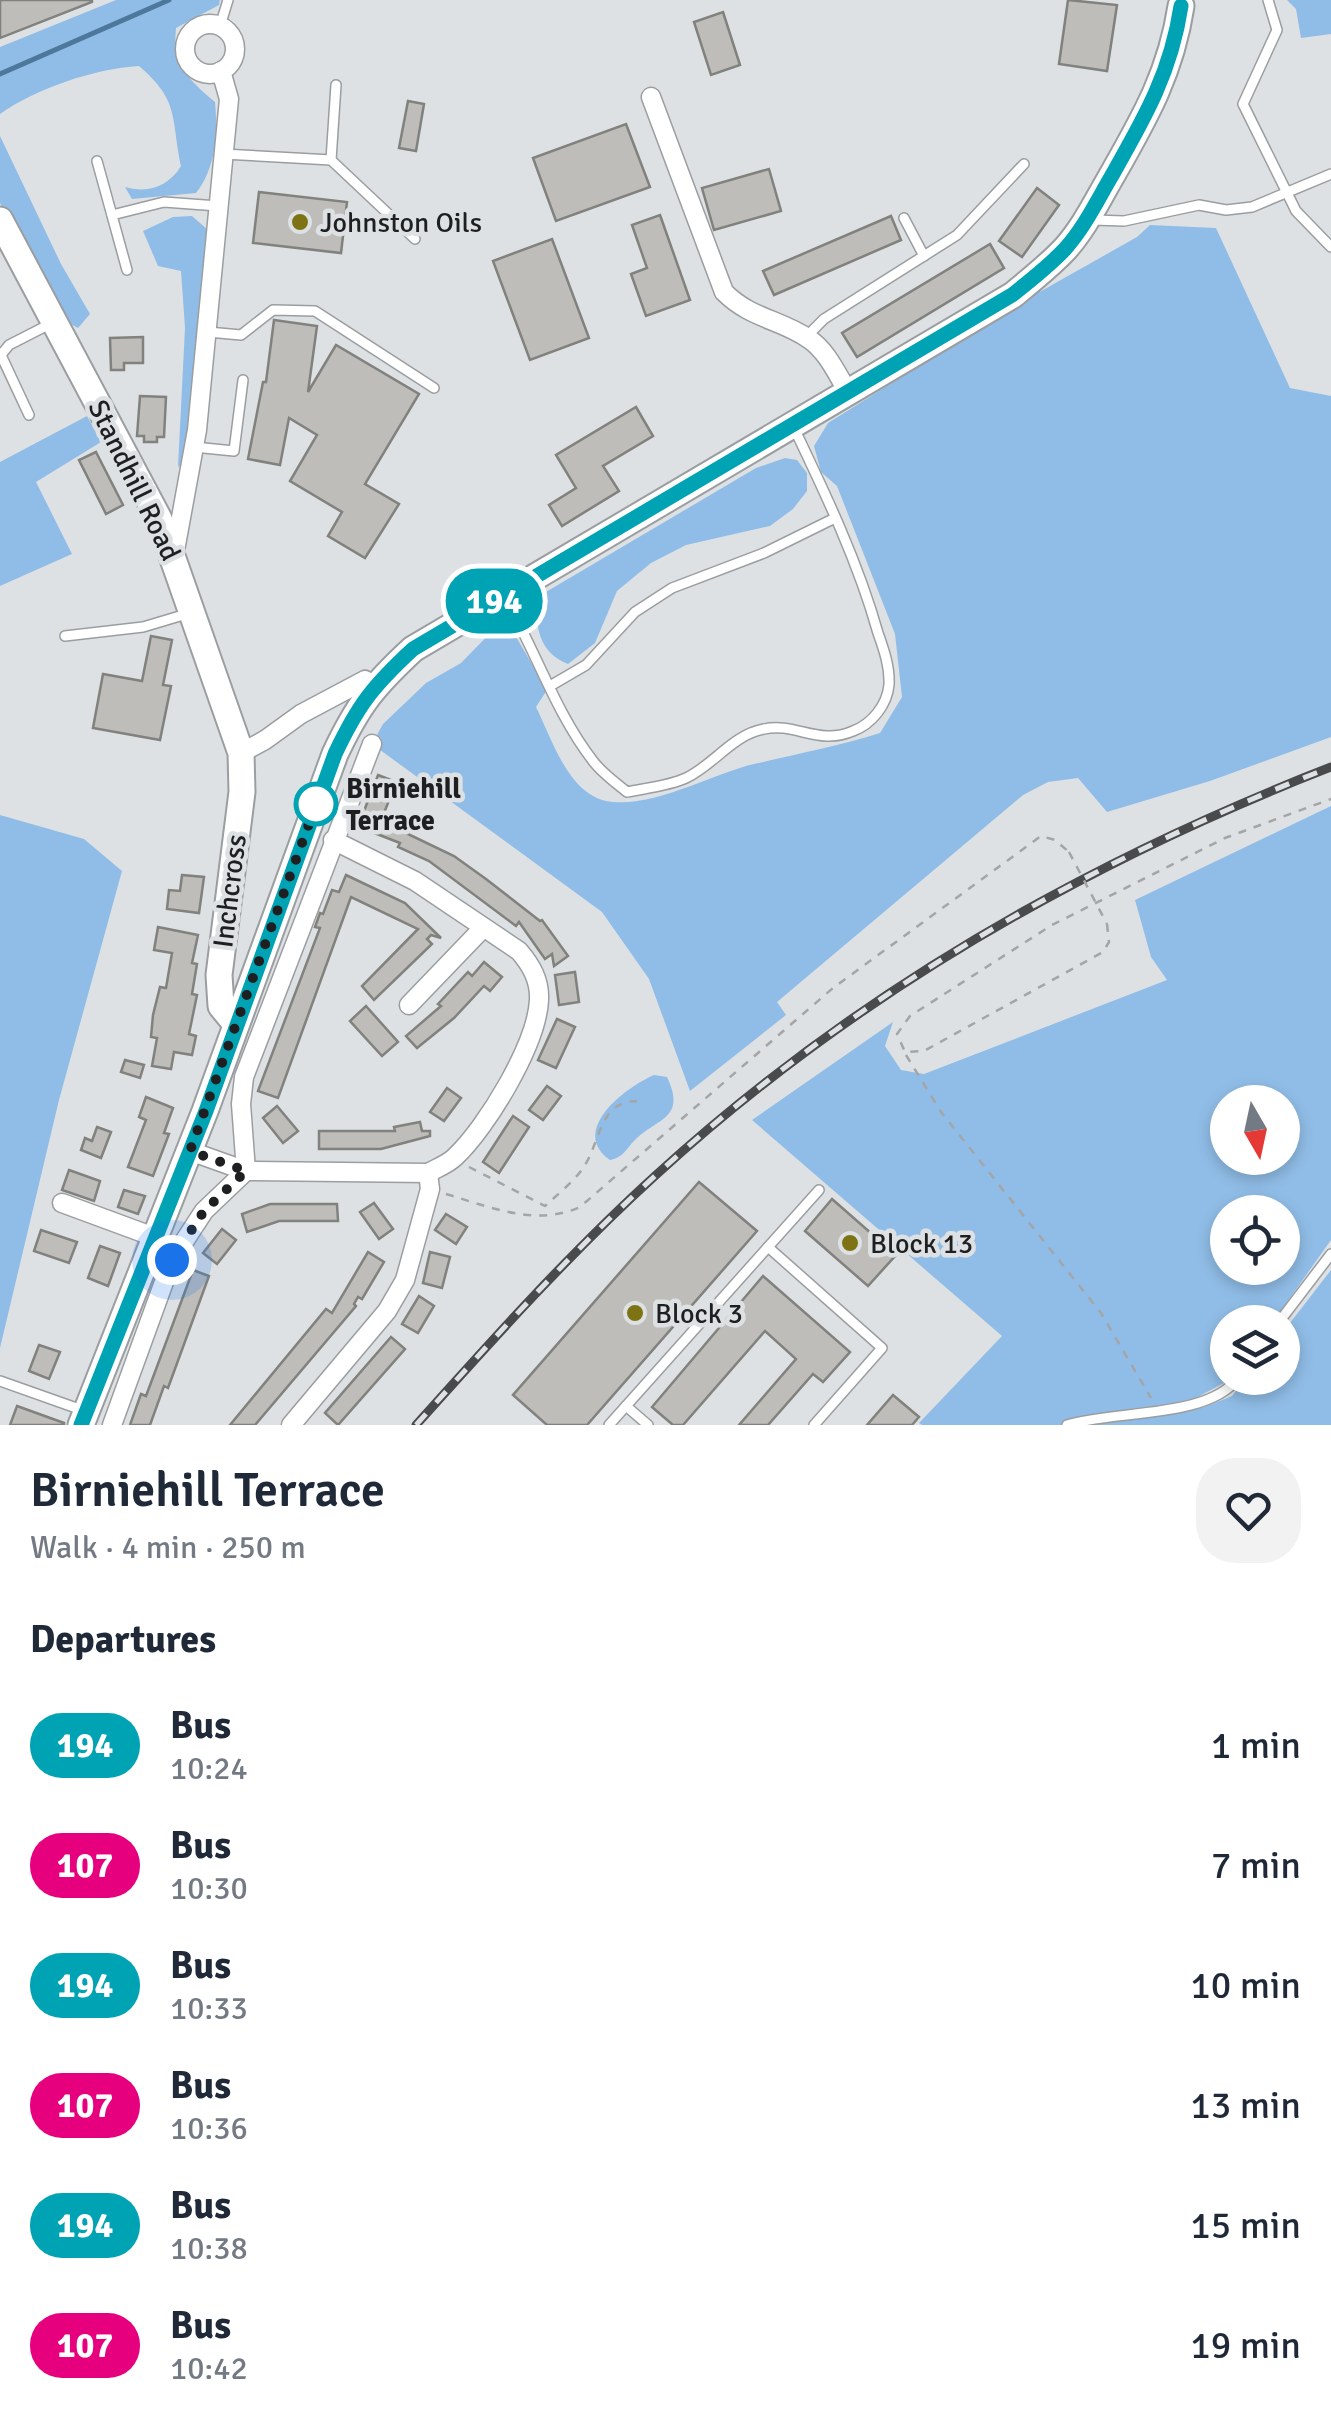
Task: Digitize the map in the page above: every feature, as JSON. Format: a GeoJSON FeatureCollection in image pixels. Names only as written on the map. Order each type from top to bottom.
{"type":"FeatureCollection","features":[{"type":"Feature","properties":{"kind":"main road"},"geometry":{"type":"LineString","coordinates":[[84,1418],[190,1151],[335,754],[355,711],[373,686],[413,649],[1012,295],[1067,246],[1086,220],[1162,84],[1175,45],[1182,2]]}},
{"type":"Feature","properties":{"kind":"main road","name":"Standhill Road"},"geometry":{"type":"LineString","coordinates":[[0,220],[159,519],[241,754]]}},
{"type":"Feature","properties":{"kind":"main road","name":"Inchcross"},"geometry":{"type":"LineString","coordinates":[[235,1023],[221,1006],[219,975],[242,792],[241,754]]}},
{"type":"Feature","properties":{"kind":"street"},"geometry":{"type":"LineString","coordinates":[[199,26],[220,26],[229,32],[236,47],[231,63],[222,71],[208,74],[194,68],[185,46],[199,26]]}},
{"type":"Feature","properties":{"kind":"street"},"geometry":{"type":"LineString","coordinates":[[174,556],[194,447],[206,332],[229,99],[222,71]]}},
{"type":"Feature","properties":{"kind":"street"},"geometry":{"type":"LineString","coordinates":[[650,97],[724,292],[740,309],[806,338],[824,353],[848,392]]}},
{"type":"Feature","properties":{"kind":"street"},"geometry":{"type":"LineString","coordinates":[[241,754],[301,714],[365,680],[373,686]]}},
{"type":"Feature","properties":{"kind":"street"},"geometry":{"type":"LineString","coordinates":[[246,1171],[241,1104],[244,1077],[372,744]]}},
{"type":"Feature","properties":{"kind":"street"},"geometry":{"type":"LineString","coordinates":[[292,1425],[387,1311],[405,1280],[429,1181],[454,1159],[497,1102],[520,1062],[539,1002],[531,965],[519,951],[415,882],[334,840]]}},
{"type":"Feature","properties":{"kind":"street"},"geometry":{"type":"LineString","coordinates":[[409,1005],[483,928]]}},
{"type":"Feature","properties":{"kind":"street"},"geometry":{"type":"LineString","coordinates":[[190,1151],[246,1171],[429,1181]]}},
{"type":"Feature","properties":{"kind":"street"},"geometry":{"type":"LineString","coordinates":[[112,1425],[172,1260],[204,1211],[246,1171]]}},
{"type":"Feature","properties":{"kind":"street"},"geometry":{"type":"LineString","coordinates":[[62,1202],[157,1238]]}},
{"type":"Feature","properties":{"kind":"lane"},"geometry":{"type":"LineString","coordinates":[[220,26],[228,0]]}},
{"type":"Feature","properties":{"kind":"lane"},"geometry":{"type":"LineString","coordinates":[[1268,0],[1277,30],[1243,104],[1296,211],[1331,247]]}},
{"type":"Feature","properties":{"kind":"lane"},"geometry":{"type":"LineString","coordinates":[[331,160],[336,85]]}},
{"type":"Feature","properties":{"kind":"lane"},"geometry":{"type":"LineString","coordinates":[[223,154],[331,160],[416,239]]}},
{"type":"Feature","properties":{"kind":"lane"},"geometry":{"type":"LineString","coordinates":[[98,162],[127,270]]}},
{"type":"Feature","properties":{"kind":"lane"},"geometry":{"type":"LineString","coordinates":[[806,338],[824,320],[957,235],[1024,164]]}},
{"type":"Feature","properties":{"kind":"lane"},"geometry":{"type":"LineString","coordinates":[[1086,220],[1124,221],[1199,205],[1226,210],[1252,207],[1331,174]]}},
{"type":"Feature","properties":{"kind":"lane"},"geometry":{"type":"LineString","coordinates":[[112,215],[164,202],[218,206]]}},
{"type":"Feature","properties":{"kind":"lane"},"geometry":{"type":"LineString","coordinates":[[904,218],[924,256]]}},
{"type":"Feature","properties":{"kind":"lane"},"geometry":{"type":"LineString","coordinates":[[206,332],[242,335],[273,310],[315,311],[434,388]]}},
{"type":"Feature","properties":{"kind":"lane"},"geometry":{"type":"LineString","coordinates":[[30,416],[0,354],[9,345],[55,322]]}},
{"type":"Feature","properties":{"kind":"lane"},"geometry":{"type":"LineString","coordinates":[[194,447],[234,452],[244,380]]}},
{"type":"Feature","properties":{"kind":"lane"},"geometry":{"type":"LineString","coordinates":[[504,595],[561,712],[595,764],[627,792],[686,778],[742,738],[764,728],[783,728],[819,738],[854,731],[873,719],[886,699],[889,670],[866,596],[792,425]]}},
{"type":"Feature","properties":{"kind":"lane"},"geometry":{"type":"LineString","coordinates":[[550,686],[586,664],[634,612],[672,588],[764,553],[835,518]]}},
{"type":"Feature","properties":{"kind":"lane"},"geometry":{"type":"LineString","coordinates":[[65,636],[142,627],[190,613]]}},
{"type":"Feature","properties":{"kind":"lane"},"geometry":{"type":"LineString","coordinates":[[610,1425],[819,1190]]}},
{"type":"Feature","properties":{"kind":"lane"},"geometry":{"type":"LineString","coordinates":[[768,1247],[882,1348],[814,1425]]}},
{"type":"Feature","properties":{"kind":"lane"},"geometry":{"type":"LineString","coordinates":[[1292,1305],[1331,1254]]}},
{"type":"Feature","properties":{"kind":"lane"},"geometry":{"type":"LineString","coordinates":[[0,1381],[84,1418]]}},
{"type":"Feature","properties":{"kind":"lane"},"geometry":{"type":"LineString","coordinates":[[1067,1425],[1159,1412],[1218,1395]]}},
{"type":"Feature","properties":{"kind":"lane"},"geometry":{"type":"LineString","coordinates":[[626,1406],[648,1425]]}},
{"type":"Feature","properties":{"kind":"path"},"geometry":{"type":"LineString","coordinates":[[1159,1412],[1101,1312],[941,1112],[897,1034],[910,1016],[1052,925],[1225,838],[1331,799]]}},
{"type":"Feature","properties":{"kind":"path"},"geometry":{"type":"LineString","coordinates":[[429,1181],[522,1216],[561,1216],[580,1207],[833,988],[1041,836],[1054,840],[1069,852],[1108,924],[1110,942],[1103,952],[938,1044],[914,1054],[904,1052]]}},
{"type":"Feature","properties":{"kind":"path"},"geometry":{"type":"LineString","coordinates":[[454,1159],[545,1206],[583,1168],[609,1112],[622,1101],[637,1101]]}},
{"type":"Feature","properties":{"kind":"shaded area"},"geometry":{"type":"Polygon","coordinates":[[[116,0],[220,0],[219,5],[176,28],[177,52],[184,71],[215,102],[214,150],[208,173],[196,193],[132,199],[125,187],[157,187],[181,166],[168,100],[139,66],[66,81],[0,114],[0,47],[116,0]]]}},
{"type":"Feature","properties":{"kind":"shaded area"},"geometry":{"type":"Polygon","coordinates":[[[1287,0],[1331,0],[1331,34],[1301,38],[1296,9],[1287,0]]]}},
{"type":"Feature","properties":{"kind":"shaded area"},"geometry":{"type":"Polygon","coordinates":[[[0,136],[61,264],[90,314],[78,328],[67,322],[57,307],[0,203],[0,136]]]}},
{"type":"Feature","properties":{"kind":"shaded area"},"geometry":{"type":"Polygon","coordinates":[[[192,216],[208,230],[187,460],[178,467],[185,328],[181,271],[158,266],[143,231],[173,217],[192,216]]]}},
{"type":"Feature","properties":{"kind":"shaded area"},"geometry":{"type":"Polygon","coordinates":[[[1150,225],[1216,228],[1290,388],[1331,396],[1331,737],[1210,781],[1107,812],[1078,778],[1048,782],[1023,795],[777,1002],[786,1015],[690,1091],[649,979],[602,912],[372,744],[383,724],[426,683],[461,663],[500,623],[515,635],[547,690],[536,707],[566,768],[583,789],[610,802],[651,798],[754,764],[880,733],[902,697],[895,634],[837,486],[821,472],[814,446],[828,423],[1013,307],[1137,237],[1150,225]]]}},
{"type":"Feature","properties":{"kind":"shaded area"},"geometry":{"type":"Polygon","coordinates":[[[87,416],[101,442],[36,482],[72,554],[0,586],[0,462],[87,416]]]}},
{"type":"Feature","properties":{"kind":"shaded area"},"geometry":{"type":"Polygon","coordinates":[[[785,458],[797,460],[807,473],[807,491],[793,509],[770,526],[686,545],[651,563],[617,591],[595,643],[568,664],[550,652],[541,637],[534,599],[756,468],[785,458]]]}},
{"type":"Feature","properties":{"kind":"shaded area"},"geometry":{"type":"Polygon","coordinates":[[[1331,806],[1331,1240],[1300,1284],[1300,1195],[1210,1195],[1210,1285],[1299,1285],[1285,1305],[1210,1305],[1210,1390],[1192,1400],[1202,1408],[1233,1395],[1300,1395],[1300,1310],[1331,1270],[1331,1425],[922,1425],[919,1423],[1002,1336],[752,1120],[893,1022],[885,1046],[901,1070],[924,1074],[1167,980],[1151,957],[1135,900],[1331,806]]]}},
{"type":"Feature","properties":{"kind":"shaded area"},"geometry":{"type":"Polygon","coordinates":[[[0,815],[84,839],[122,871],[59,1100],[0,1348],[0,815]]]}},
{"type":"Feature","properties":{"kind":"shaded area"},"geometry":{"type":"Polygon","coordinates":[[[654,1075],[667,1077],[674,1101],[671,1110],[621,1155],[610,1160],[599,1149],[595,1136],[598,1124],[616,1100],[654,1075]]]}},
{"type":"Feature","properties":{"kind":"building"},"geometry":{"type":"Polygon","coordinates":[[[0,0],[92,0],[92,2],[0,38],[0,0]]]}},
{"type":"Feature","properties":{"kind":"building"},"geometry":{"type":"Polygon","coordinates":[[[1068,0],[1117,5],[1107,71],[1059,64],[1068,0]]]}},
{"type":"Feature","properties":{"kind":"building"},"geometry":{"type":"Polygon","coordinates":[[[723,12],[740,65],[711,75],[694,22],[723,12]]]}},
{"type":"Feature","properties":{"kind":"building"},"geometry":{"type":"Polygon","coordinates":[[[408,101],[424,104],[416,151],[399,148],[408,101]]]}},
{"type":"Feature","properties":{"kind":"building"},"geometry":{"type":"Polygon","coordinates":[[[626,124],[650,187],[556,221],[533,158],[626,124]]]}},
{"type":"Feature","properties":{"kind":"building"},"geometry":{"type":"Polygon","coordinates":[[[769,169],[781,211],[714,230],[702,188],[769,169]]]}},
{"type":"Feature","properties":{"kind":"building"},"geometry":{"type":"Polygon","coordinates":[[[1037,188],[1059,205],[1022,257],[999,241],[1037,188]]]}},
{"type":"Feature","properties":{"kind":"building","name":"Johnston Oils"},"geometry":{"type":"Polygon","coordinates":[[[259,192],[347,202],[341,253],[253,243],[259,192]]]}},
{"type":"Feature","properties":{"kind":"building"},"geometry":{"type":"Polygon","coordinates":[[[660,215],[690,300],[646,316],[631,274],[647,268],[632,225],[660,215]]]}},
{"type":"Feature","properties":{"kind":"building"},"geometry":{"type":"Polygon","coordinates":[[[891,216],[901,240],[774,295],[763,271],[891,216]]]}},
{"type":"Feature","properties":{"kind":"building"},"geometry":{"type":"Polygon","coordinates":[[[552,239],[589,338],[530,360],[493,261],[552,239]]]}},
{"type":"Feature","properties":{"kind":"building"},"geometry":{"type":"Polygon","coordinates":[[[990,244],[1004,268],[857,357],[842,333],[990,244]]]}},
{"type":"Feature","properties":{"kind":"building"},"geometry":{"type":"Polygon","coordinates":[[[274,320],[317,326],[308,392],[336,345],[419,394],[365,484],[399,504],[365,558],[328,536],[342,512],[290,481],[317,435],[289,418],[280,465],[248,459],[266,382],[274,320]]]}},
{"type":"Feature","properties":{"kind":"building"},"geometry":{"type":"Polygon","coordinates":[[[143,337],[143,363],[124,363],[124,370],[111,370],[110,338],[143,337]]]}},
{"type":"Feature","properties":{"kind":"building"},"geometry":{"type":"Polygon","coordinates":[[[140,396],[166,397],[164,437],[157,437],[157,442],[144,442],[144,436],[137,436],[140,396]]]}},
{"type":"Feature","properties":{"kind":"building"},"geometry":{"type":"Polygon","coordinates":[[[636,407],[653,436],[603,466],[619,491],[562,526],[549,505],[576,488],[556,455],[636,407]]]}},
{"type":"Feature","properties":{"kind":"building"},"geometry":{"type":"Polygon","coordinates":[[[96,452],[123,505],[106,514],[79,460],[96,452]]]}},
{"type":"Feature","properties":{"kind":"building"},"geometry":{"type":"Polygon","coordinates":[[[151,636],[172,640],[163,685],[171,686],[160,740],[93,728],[103,674],[142,681],[151,636]]]}},
{"type":"Feature","properties":{"kind":"building"},"geometry":{"type":"Polygon","coordinates":[[[378,775],[396,782],[381,821],[454,856],[486,879],[542,920],[568,956],[554,966],[552,954],[545,959],[519,922],[516,926],[429,861],[398,847],[400,843],[364,829],[369,818],[362,816],[378,775]]]}},
{"type":"Feature","properties":{"kind":"building"},"geometry":{"type":"Polygon","coordinates":[[[182,875],[204,877],[199,913],[167,909],[169,890],[180,891],[182,875]]]}},
{"type":"Feature","properties":{"kind":"building"},"geometry":{"type":"Polygon","coordinates":[[[346,875],[405,903],[441,938],[431,935],[427,939],[432,944],[374,1000],[362,986],[418,929],[351,897],[278,1098],[258,1091],[320,928],[315,927],[320,913],[323,914],[332,890],[339,892],[346,875]]]}},
{"type":"Feature","properties":{"kind":"building"},"geometry":{"type":"Polygon","coordinates":[[[158,927],[198,935],[192,963],[197,964],[192,994],[197,995],[189,1034],[196,1036],[192,1055],[174,1052],[171,1069],[152,1066],[157,1038],[151,1037],[153,1015],[160,987],[166,988],[172,953],[154,950],[158,927]]]}},
{"type":"Feature","properties":{"kind":"building"},"geometry":{"type":"Polygon","coordinates":[[[484,962],[502,977],[490,991],[484,986],[454,1018],[417,1048],[406,1036],[441,1006],[438,1004],[468,972],[472,976],[484,962]]]}},
{"type":"Feature","properties":{"kind":"building"},"geometry":{"type":"Polygon","coordinates":[[[575,972],[579,1002],[559,1005],[555,975],[575,972]]]}},
{"type":"Feature","properties":{"kind":"building"},"geometry":{"type":"Polygon","coordinates":[[[366,1006],[398,1042],[382,1056],[350,1021],[366,1006]]]}},
{"type":"Feature","properties":{"kind":"building"},"geometry":{"type":"Polygon","coordinates":[[[557,1019],[575,1027],[556,1068],[538,1060],[557,1019]]]}},
{"type":"Feature","properties":{"kind":"building"},"geometry":{"type":"Polygon","coordinates":[[[125,1060],[144,1065],[140,1078],[121,1072],[125,1060]]]}},
{"type":"Feature","properties":{"kind":"building"},"geometry":{"type":"Polygon","coordinates":[[[547,1086],[561,1096],[543,1120],[529,1110],[547,1086]]]}},
{"type":"Feature","properties":{"kind":"building"},"geometry":{"type":"Polygon","coordinates":[[[447,1088],[461,1098],[444,1121],[430,1112],[447,1088]]]}},
{"type":"Feature","properties":{"kind":"building"},"geometry":{"type":"Polygon","coordinates":[[[146,1097],[173,1108],[164,1133],[169,1134],[153,1176],[128,1167],[146,1120],[139,1117],[146,1097]]]}},
{"type":"Feature","properties":{"kind":"building"},"geometry":{"type":"Polygon","coordinates":[[[277,1106],[298,1131],[283,1143],[263,1118],[277,1106]]]}},
{"type":"Feature","properties":{"kind":"building"},"geometry":{"type":"Polygon","coordinates":[[[513,1116],[529,1127],[499,1173],[483,1162],[513,1116]]]}},
{"type":"Feature","properties":{"kind":"building"},"geometry":{"type":"Polygon","coordinates":[[[420,1122],[422,1131],[430,1131],[430,1136],[381,1149],[319,1149],[319,1131],[395,1131],[394,1127],[420,1122]]]}},
{"type":"Feature","properties":{"kind":"building"},"geometry":{"type":"Polygon","coordinates":[[[97,1127],[111,1132],[101,1158],[81,1150],[85,1138],[92,1141],[97,1127]]]}},
{"type":"Feature","properties":{"kind":"building"},"geometry":{"type":"Polygon","coordinates":[[[69,1170],[100,1181],[94,1201],[62,1190],[69,1170]]]}},
{"type":"Feature","properties":{"kind":"building","name":"Block 3"},"geometry":{"type":"Polygon","coordinates":[[[699,1182],[757,1231],[587,1425],[547,1425],[513,1395],[699,1182]]]}},
{"type":"Feature","properties":{"kind":"building"},"geometry":{"type":"Polygon","coordinates":[[[124,1190],[145,1196],[138,1214],[118,1207],[124,1190]]]}},
{"type":"Feature","properties":{"kind":"building","name":"Block 13"},"geometry":{"type":"Polygon","coordinates":[[[832,1199],[896,1255],[868,1286],[805,1231],[832,1199]]]}},
{"type":"Feature","properties":{"kind":"building"},"geometry":{"type":"Polygon","coordinates":[[[374,1203],[393,1229],[379,1239],[360,1212],[374,1203]]]}},
{"type":"Feature","properties":{"kind":"building"},"geometry":{"type":"Polygon","coordinates":[[[270,1204],[337,1204],[338,1221],[279,1221],[247,1232],[242,1214],[270,1204]]]}},
{"type":"Feature","properties":{"kind":"building"},"geometry":{"type":"Polygon","coordinates":[[[446,1214],[467,1227],[456,1244],[435,1230],[446,1214]]]}},
{"type":"Feature","properties":{"kind":"building"},"geometry":{"type":"Polygon","coordinates":[[[222,1229],[236,1240],[217,1264],[203,1253],[222,1229]]]}},
{"type":"Feature","properties":{"kind":"building"},"geometry":{"type":"Polygon","coordinates":[[[41,1230],[77,1242],[69,1263],[34,1251],[41,1230]]]}},
{"type":"Feature","properties":{"kind":"building"},"geometry":{"type":"Polygon","coordinates":[[[100,1246],[120,1253],[108,1286],[88,1278],[100,1246]]]}},
{"type":"Feature","properties":{"kind":"building"},"geometry":{"type":"Polygon","coordinates":[[[368,1252],[384,1262],[362,1299],[358,1297],[356,1306],[255,1425],[230,1425],[326,1309],[332,1313],[368,1252]]]}},
{"type":"Feature","properties":{"kind":"building"},"geometry":{"type":"Polygon","coordinates":[[[430,1252],[450,1257],[442,1288],[423,1283],[430,1252]]]}},
{"type":"Feature","properties":{"kind":"building"},"geometry":{"type":"Polygon","coordinates":[[[193,1270],[209,1276],[168,1388],[164,1386],[150,1425],[130,1425],[141,1394],[146,1396],[193,1270]]]}},
{"type":"Feature","properties":{"kind":"building"},"geometry":{"type":"Polygon","coordinates":[[[763,1276],[850,1352],[823,1382],[813,1374],[768,1425],[739,1425],[796,1359],[765,1331],[683,1425],[673,1425],[652,1407],[763,1276]]]}},
{"type":"Feature","properties":{"kind":"building"},"geometry":{"type":"Polygon","coordinates":[[[419,1296],[434,1306],[418,1333],[402,1324],[419,1296]]]}},
{"type":"Feature","properties":{"kind":"building"},"geometry":{"type":"Polygon","coordinates":[[[391,1337],[405,1349],[338,1425],[325,1413],[391,1337]]]}},
{"type":"Feature","properties":{"kind":"building"},"geometry":{"type":"Polygon","coordinates":[[[39,1345],[60,1352],[49,1379],[29,1371],[39,1345]]]}},
{"type":"Feature","properties":{"kind":"building"},"geometry":{"type":"Polygon","coordinates":[[[893,1395],[919,1417],[912,1425],[867,1425],[893,1395]]]}},
{"type":"Feature","properties":{"kind":"building"},"geometry":{"type":"Polygon","coordinates":[[[17,1406],[64,1423],[64,1425],[10,1425],[17,1406]]]}},
{"type":"Feature","properties":{"kind":"waterway"},"geometry":{"type":"LineString","coordinates":[[0,74],[169,0]]}},
{"type":"Feature","properties":{"kind":"railway"},"geometry":{"type":"LineString","coordinates":[[416,1425],[624,1205],[731,1110],[810,1049],[891,992],[1061,891],[1149,846],[1331,767]]}},
{"type":"Feature","properties":{"kind":"bus line","name":"194"},"geometry":{"type":"LineString","coordinates":[[81,1425],[206,1111],[335,754],[355,711],[373,686],[413,649],[1012,295],[1039,273],[1067,246],[1086,220],[1144,119],[1162,84],[1175,45],[1181,6]]}},
{"type":"Feature","properties":{"kind":"place","name":"Johnston Oils"},"geometry":{"type":"Point","coordinates":[300,222]}},
{"type":"Feature","properties":{"kind":"place","name":"Birniehill Terrace"},"geometry":{"type":"Point","coordinates":[316,804]}},
{"type":"Feature","properties":{"kind":"place","name":"Block 13"},"geometry":{"type":"Point","coordinates":[850,1243]}},
{"type":"Feature","properties":{"kind":"place","name":"Block 3"},"geometry":{"type":"Point","coordinates":[635,1313]}},
{"type":"Feature","properties":{"kind":"route"},"geometry":{"type":"LineString","coordinates":[[172,1260],[204,1211],[246,1171],[190,1151],[322,788],[316,804]]}}]}
